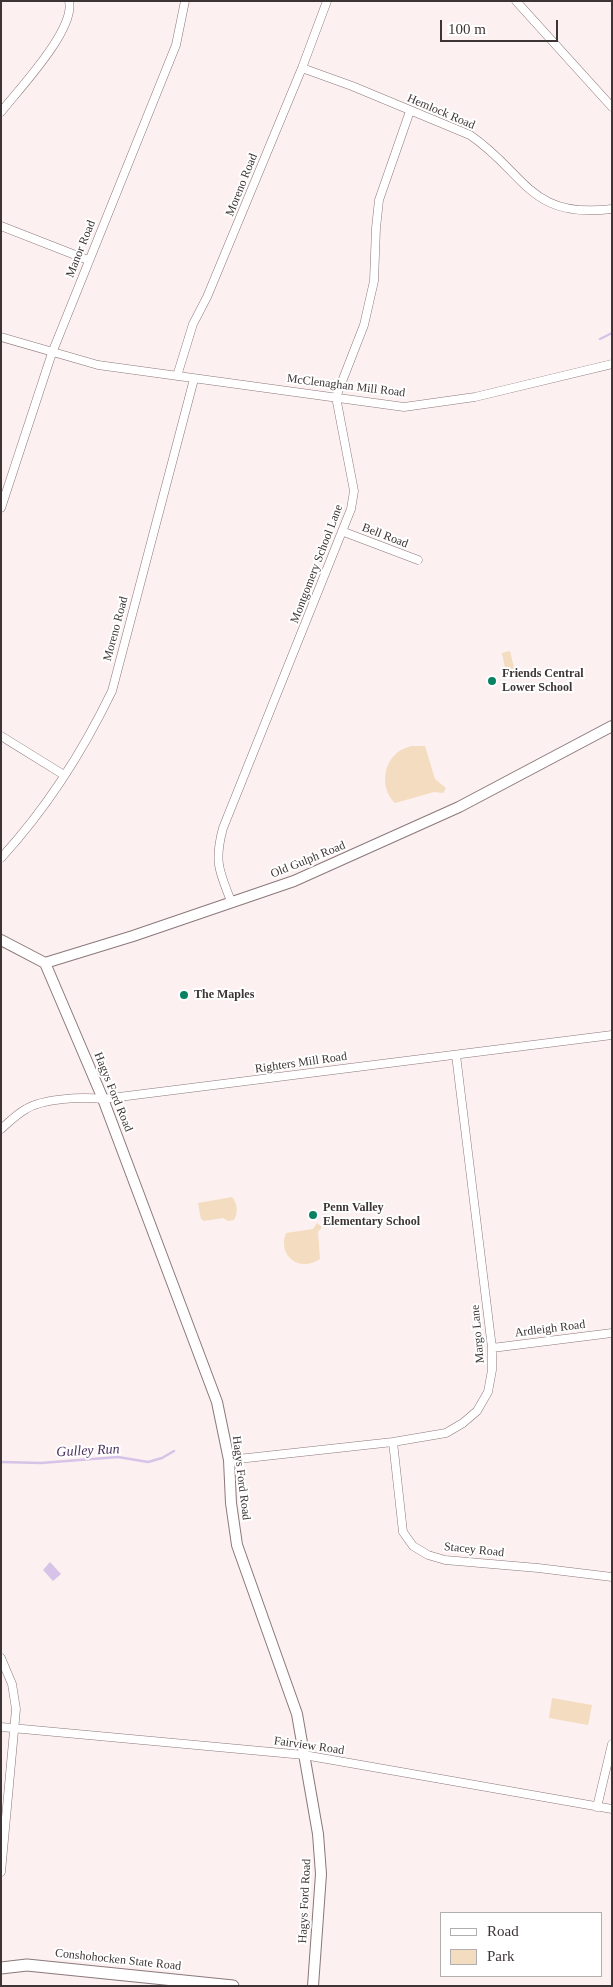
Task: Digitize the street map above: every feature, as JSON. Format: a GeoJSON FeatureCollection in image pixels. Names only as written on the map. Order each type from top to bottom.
{"type":"FeatureCollection","features":[{"type":"Feature","properties":{"kind":"main road","name":"Conshohocken State Road"},"geometry":{"type":"LineString","coordinates":[[1,1968],[27,1965],[233,1986]]}},
{"type":"Feature","properties":{"kind":"street"},"geometry":{"type":"LineString","coordinates":[[1,112],[57,41],[68,22],[69,1]]}},
{"type":"Feature","properties":{"kind":"street","name":"Manor Road"},"geometry":{"type":"LineString","coordinates":[[1,508],[52,353],[176,45],[185,1]]}},
{"type":"Feature","properties":{"kind":"street","name":"Moreno Road"},"geometry":{"type":"LineString","coordinates":[[177,376],[193,324],[207,297],[302,68],[327,1]]}},
{"type":"Feature","properties":{"kind":"street"},"geometry":{"type":"LineString","coordinates":[[516,1],[612,107]]}},
{"type":"Feature","properties":{"kind":"street","name":"Hemlock Road"},"geometry":{"type":"LineString","coordinates":[[302,68],[470,135],[482,143],[530,190],[556,206],[587,212],[612,209]]}},
{"type":"Feature","properties":{"kind":"street"},"geometry":{"type":"LineString","coordinates":[[336,397],[364,325],[374,281],[379,200],[410,111]]}},
{"type":"Feature","properties":{"kind":"street"},"geometry":{"type":"LineString","coordinates":[[1,226],[88,260]]}},
{"type":"Feature","properties":{"kind":"street"},"geometry":{"type":"LineString","coordinates":[[1,337],[98,365],[177,376]]}},
{"type":"Feature","properties":{"kind":"street","name":"McClenaghan Mill Road"},"geometry":{"type":"LineString","coordinates":[[177,376],[404,407],[475,398],[612,364]]}},
{"type":"Feature","properties":{"kind":"street","name":"Moreno Road"},"geometry":{"type":"LineString","coordinates":[[1,858],[36,816],[64,775],[94,728],[112,691],[194,379]]}},
{"type":"Feature","properties":{"kind":"street","name":"Montgomery School Lane"},"geometry":{"type":"LineString","coordinates":[[232,902],[218,863],[217,848],[223,828],[344,532],[351,509],[354,491],[336,397]]}},
{"type":"Feature","properties":{"kind":"street","name":"Bell Road"},"geometry":{"type":"LineString","coordinates":[[344,532],[418,560]]}},
{"type":"Feature","properties":{"kind":"street","name":"Old Gulph Road"},"geometry":{"type":"LineString","coordinates":[[46,963],[294,881],[459,807],[612,726]]}},
{"type":"Feature","properties":{"kind":"street"},"geometry":{"type":"LineString","coordinates":[[1,736],[64,775]]}},
{"type":"Feature","properties":{"kind":"street"},"geometry":{"type":"LineString","coordinates":[[1,940],[46,963]]}},
{"type":"Feature","properties":{"kind":"street","name":"Hagys Ford Road"},"geometry":{"type":"LineString","coordinates":[[46,963],[103,1099],[217,1402],[228,1460],[231,1503],[238,1545],[293,1701],[301,1733],[320,1855],[321,1874],[313,1986]]}},
{"type":"Feature","properties":{"kind":"street","name":"Righters Mill Road"},"geometry":{"type":"LineString","coordinates":[[1,1129],[28,1108],[39,1104],[86,1098],[103,1099],[612,1035]]}},
{"type":"Feature","properties":{"kind":"street","name":"Margo Lane"},"geometry":{"type":"LineString","coordinates":[[228,1460],[393,1442],[446,1433],[463,1423],[477,1411],[488,1392],[492,1370],[492,1348],[456,1055]]}},
{"type":"Feature","properties":{"kind":"street","name":"Ardleigh Road"},"geometry":{"type":"LineString","coordinates":[[492,1348],[612,1333]]}},
{"type":"Feature","properties":{"kind":"street","name":"Stacey Road"},"geometry":{"type":"LineString","coordinates":[[393,1442],[404,1532],[413,1546],[428,1555],[445,1560],[612,1577]]}},
{"type":"Feature","properties":{"kind":"street"},"geometry":{"type":"LineString","coordinates":[[1,1658],[12,1684],[16,1709],[1,1872]]}},
{"type":"Feature","properties":{"kind":"street","name":"Fairview Road"},"geometry":{"type":"LineString","coordinates":[[1,1727],[304,1755],[612,1809]]}},
{"type":"Feature","properties":{"kind":"street"},"geometry":{"type":"LineString","coordinates":[[597,1807],[612,1744]]}},
{"type":"Feature","properties":{"kind":"green space"},"geometry":{"type":"Polygon","coordinates":[[[510,651],[516,676],[507,678],[502,653],[510,651]]]}},
{"type":"Feature","properties":{"kind":"green space"},"geometry":{"type":"Polygon","coordinates":[[[411,746],[425,746],[435,779],[446,788],[443,793],[434,792],[395,803],[387,791],[386,771],[388,764],[397,753],[411,746]]]}},
{"type":"Feature","properties":{"kind":"green space"},"geometry":{"type":"Polygon","coordinates":[[[232,1197],[237,1208],[234,1220],[228,1221],[223,1218],[204,1221],[201,1219],[198,1203],[232,1197]]]}},
{"type":"Feature","properties":{"kind":"green space"},"geometry":{"type":"Polygon","coordinates":[[[317,1223],[322,1227],[318,1232],[320,1259],[305,1264],[292,1260],[285,1249],[286,1233],[313,1229],[317,1223]]]}},
{"type":"Feature","properties":{"kind":"green space"},"geometry":{"type":"Polygon","coordinates":[[[552,1698],[592,1705],[588,1725],[549,1718],[552,1698]]]}},
{"type":"Feature","properties":{"kind":"shaded area"},"geometry":{"type":"Polygon","coordinates":[[[50,1562],[61,1574],[53,1581],[43,1570],[50,1562]]]}},
{"type":"Feature","properties":{"kind":"waterway"},"geometry":{"type":"LineString","coordinates":[[600,339],[612,333]]}},
{"type":"Feature","properties":{"kind":"waterway","name":"Gulley Run"},"geometry":{"type":"LineString","coordinates":[[1,1462],[41,1463],[118,1457],[148,1462],[162,1458],[174,1451]]}},
{"type":"Feature","properties":{"kind":"place","name":"Friends Central Lower School"},"geometry":{"type":"Point","coordinates":[492,681]}},
{"type":"Feature","properties":{"kind":"place","name":"The Maples"},"geometry":{"type":"Point","coordinates":[184,995]}},
{"type":"Feature","properties":{"kind":"place","name":"Penn Valley Elementary School"},"geometry":{"type":"Point","coordinates":[313,1215]}}]}
